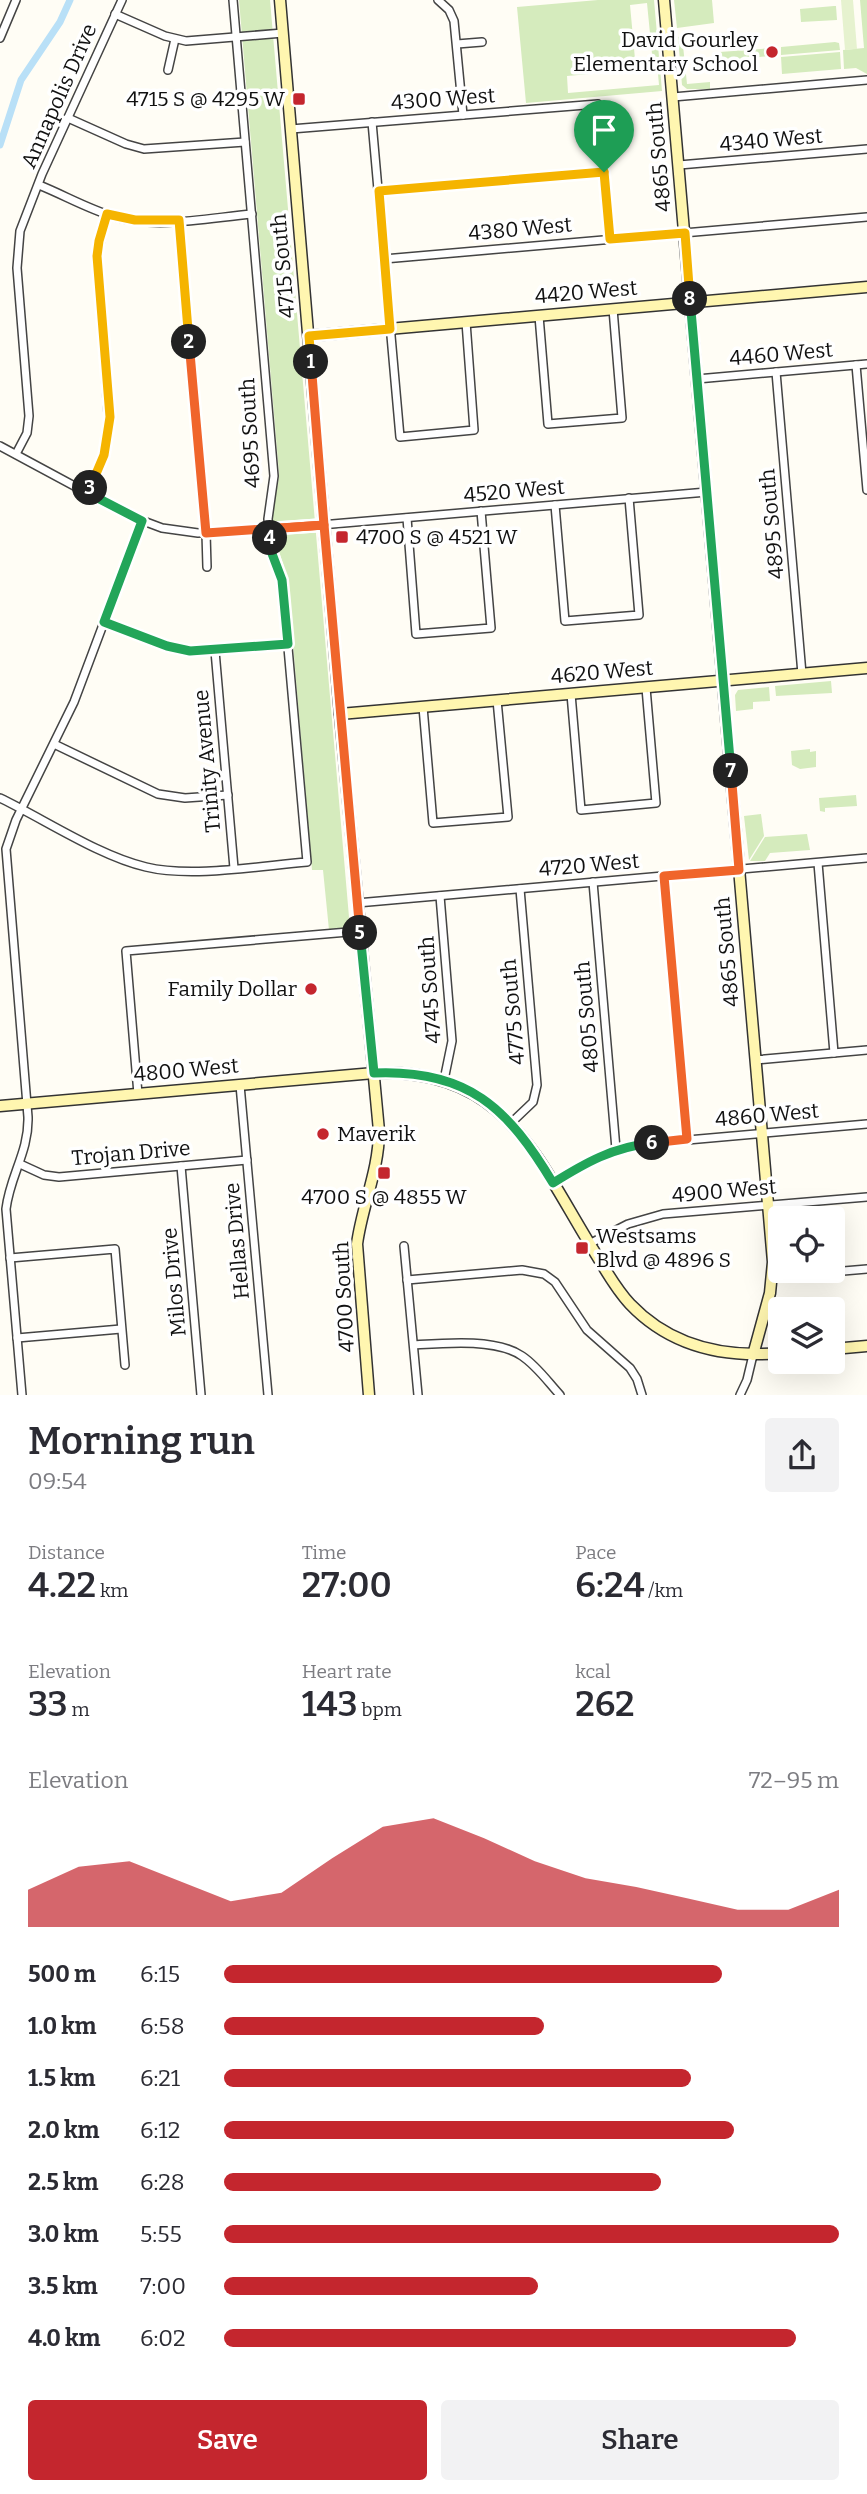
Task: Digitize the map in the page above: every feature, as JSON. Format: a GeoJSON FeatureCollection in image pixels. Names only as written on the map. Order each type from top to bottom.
{"type":"FeatureCollection","features":[{"type":"Feature","properties":{"kind":"street"},"geometry":{"type":"LineString","coordinates":[[0,38],[16,0]]}},
{"type":"Feature","properties":{"kind":"street","name":"Annapolis Drive"},"geometry":{"type":"LineString","coordinates":[[16,454],[29,422],[17,249],[22,223],[122,0]]}},
{"type":"Feature","properties":{"kind":"street","name":"4695 South"},"geometry":{"type":"LineString","coordinates":[[233,0],[274,476],[267,511],[271,551],[282,580],[307,862],[234,868]]}},
{"type":"Feature","properties":{"kind":"street","name":"4715 South"},"geometry":{"type":"LineString","coordinates":[[280,0],[340,714],[374,1073]]}},
{"type":"Feature","properties":{"kind":"street"},"geometry":{"type":"LineString","coordinates":[[438,0],[452,15],[463,115]]}},
{"type":"Feature","properties":{"kind":"street","name":"4865 South"},"geometry":{"type":"LineString","coordinates":[[664,0],[768,1205]]}},
{"type":"Feature","properties":{"kind":"street"},"geometry":{"type":"LineString","coordinates":[[115,14],[175,39],[192,41],[283,33]]}},
{"type":"Feature","properties":{"kind":"street"},"geometry":{"type":"LineString","coordinates":[[168,70],[175,39]]}},
{"type":"Feature","properties":{"kind":"street"},"geometry":{"type":"LineString","coordinates":[[457,44],[482,42]]}},
{"type":"Feature","properties":{"kind":"street"},"geometry":{"type":"LineString","coordinates":[[673,97],[867,80]]}},
{"type":"Feature","properties":{"kind":"street","name":"4300 West"},"geometry":{"type":"LineString","coordinates":[[291,129],[598,104],[604,172]]}},
{"type":"Feature","properties":{"kind":"street"},"geometry":{"type":"LineString","coordinates":[[68,118],[138,148],[161,149],[245,142]]}},
{"type":"Feature","properties":{"kind":"street"},"geometry":{"type":"LineString","coordinates":[[372,122],[400,437],[474,430],[466,322]]}},
{"type":"Feature","properties":{"kind":"street","name":"4340 West"},"geometry":{"type":"LineString","coordinates":[[679,165],[867,149]]}},
{"type":"Feature","properties":{"kind":"street"},"geometry":{"type":"LineString","coordinates":[[379,191],[604,172],[610,239]]}},
{"type":"Feature","properties":{"kind":"street"},"geometry":{"type":"LineString","coordinates":[[39,185],[107,214],[135,220],[179,220],[251,214]]}},
{"type":"Feature","properties":{"kind":"street"},"geometry":{"type":"LineString","coordinates":[[88,493],[102,463],[109,427],[97,256],[107,214]]}},
{"type":"Feature","properties":{"kind":"street","name":"4380 West"},"geometry":{"type":"LineString","coordinates":[[384,258],[867,217]]}},
{"type":"Feature","properties":{"kind":"street"},"geometry":{"type":"LineString","coordinates":[[179,220],[207,567]]}},
{"type":"Feature","properties":{"kind":"street","name":"4420 West"},"geometry":{"type":"LineString","coordinates":[[309,336],[867,287]]}},
{"type":"Feature","properties":{"kind":"street"},"geometry":{"type":"LineString","coordinates":[[539,316],[548,424],[622,418],[613,309]]}},
{"type":"Feature","properties":{"kind":"street","name":"4460 West"},"geometry":{"type":"LineString","coordinates":[[697,379],[867,364]]}},
{"type":"Feature","properties":{"kind":"street"},"geometry":{"type":"LineString","coordinates":[[856,365],[867,490]]}},
{"type":"Feature","properties":{"kind":"street","name":"4895 South"},"geometry":{"type":"LineString","coordinates":[[776,372],[802,674]]}},
{"type":"Feature","properties":{"kind":"street","name":"4520 West"},"geometry":{"type":"LineString","coordinates":[[0,446],[142,521],[181,532],[206,533],[324,525],[707,492]]}},
{"type":"Feature","properties":{"kind":"street"},"geometry":{"type":"LineString","coordinates":[[555,505],[565,621],[639,615],[629,498]]}},
{"type":"Feature","properties":{"kind":"street"},"geometry":{"type":"LineString","coordinates":[[407,517],[416,634],[491,628],[481,511]]}},
{"type":"Feature","properties":{"kind":"street"},"geometry":{"type":"LineString","coordinates":[[22,1395],[6,1209],[9,1189],[27,1140],[27,1104],[5,860],[9,837],[74,702],[142,521]]}},
{"type":"Feature","properties":{"kind":"street"},"geometry":{"type":"LineString","coordinates":[[104,622],[178,649],[215,651],[288,644]]}},
{"type":"Feature","properties":{"kind":"street","name":"Trinity Avenue"},"geometry":{"type":"LineString","coordinates":[[215,651],[234,868]]}},
{"type":"Feature","properties":{"kind":"street","name":"4620 West"},"geometry":{"type":"LineString","coordinates":[[340,714],[867,668]]}},
{"type":"Feature","properties":{"kind":"street"},"geometry":{"type":"LineString","coordinates":[[570,694],[581,810],[656,803],[646,688]]}},
{"type":"Feature","properties":{"kind":"street"},"geometry":{"type":"LineString","coordinates":[[423,707],[433,823],[508,817],[497,701]]}},
{"type":"Feature","properties":{"kind":"street"},"geometry":{"type":"LineString","coordinates":[[54,744],[158,794],[180,798],[228,794]]}},
{"type":"Feature","properties":{"kind":"street"},"geometry":{"type":"LineString","coordinates":[[0,798],[115,856],[146,867],[177,872],[234,868]]}},
{"type":"Feature","properties":{"kind":"street","name":"4720 West"},"geometry":{"type":"LineString","coordinates":[[357,903],[867,858]]}},
{"type":"Feature","properties":{"kind":"street"},"geometry":{"type":"LineString","coordinates":[[818,863],[834,1053]]}},
{"type":"Feature","properties":{"kind":"street"},"geometry":{"type":"LineString","coordinates":[[664,876],[687,1139]]}},
{"type":"Feature","properties":{"kind":"street","name":"4805 South"},"geometry":{"type":"LineString","coordinates":[[593,882],[616,1149]]}},
{"type":"Feature","properties":{"kind":"street","name":"4775 South"},"geometry":{"type":"LineString","coordinates":[[511,1123],[533,1102],[537,1086],[520,889]]}},
{"type":"Feature","properties":{"kind":"street","name":"4745 South"},"geometry":{"type":"LineString","coordinates":[[440,895],[452,1041],[444,1080]]}},
{"type":"Feature","properties":{"kind":"street"},"geometry":{"type":"LineString","coordinates":[[138,1094],[126,951],[360,931]]}},
{"type":"Feature","properties":{"kind":"street"},"geometry":{"type":"LineString","coordinates":[[755,1060],[867,1051]]}},
{"type":"Feature","properties":{"kind":"street","name":"4800 West"},"geometry":{"type":"LineString","coordinates":[[0,1106],[374,1073],[413,1074],[444,1080],[484,1100],[511,1123],[527,1142],[622,1295],[646,1319],[699,1348],[725,1353],[768,1354]]}},
{"type":"Feature","properties":{"kind":"street","name":"4700 South"},"geometry":{"type":"LineString","coordinates":[[369,1395],[358,1244],[378,1152],[374,1073]]}},
{"type":"Feature","properties":{"kind":"street","name":"Hellas Drive"},"geometry":{"type":"LineString","coordinates":[[240,1085],[268,1395]]}},
{"type":"Feature","properties":{"kind":"street","name":"4860 West"},"geometry":{"type":"LineString","coordinates":[[553,1183],[598,1156],[631,1145],[867,1124]]}},
{"type":"Feature","properties":{"kind":"street","name":"Trojan Drive"},"geometry":{"type":"LineString","coordinates":[[20,1164],[55,1177],[247,1160]]}},
{"type":"Feature","properties":{"kind":"street","name":"Milos Drive"},"geometry":{"type":"LineString","coordinates":[[181,1166],[201,1395]]}},
{"type":"Feature","properties":{"kind":"street","name":"4900 West"},"geometry":{"type":"LineString","coordinates":[[589,1244],[628,1224],[652,1216],[867,1196]]}},
{"type":"Feature","properties":{"kind":"street"},"geometry":{"type":"LineString","coordinates":[[404,1246],[418,1395]]}},
{"type":"Feature","properties":{"kind":"street"},"geometry":{"type":"LineString","coordinates":[[10,1258],[115,1249],[125,1365]]}},
{"type":"Feature","properties":{"kind":"street"},"geometry":{"type":"LineString","coordinates":[[845,1271],[867,1269]]}},
{"type":"Feature","properties":{"kind":"street"},"geometry":{"type":"LineString","coordinates":[[407,1280],[522,1270],[544,1274],[555,1282],[587,1330],[630,1368],[642,1395]]}},
{"type":"Feature","properties":{"kind":"street","name":"4865 South"},"geometry":{"type":"LineString","coordinates":[[753,1355],[771,1283]]}},
{"type":"Feature","properties":{"kind":"street"},"geometry":{"type":"LineString","coordinates":[[17,1338],[121,1329]]}},
{"type":"Feature","properties":{"kind":"street"},"geometry":{"type":"LineString","coordinates":[[414,1345],[490,1345],[508,1349],[526,1359],[560,1395]]}},
{"type":"Feature","properties":{"kind":"street"},"geometry":{"type":"LineString","coordinates":[[845,1348],[867,1346]]}},
{"type":"Feature","properties":{"kind":"street"},"geometry":{"type":"LineString","coordinates":[[740,1395],[753,1355]]}},
{"type":"Feature","properties":{"kind":"green space"},"geometry":{"type":"Polygon","coordinates":[[[239,0],[270,0],[349,917],[347,925],[340,929],[329,930],[323,870],[312,870],[288,585],[273,523],[279,473],[239,0]]]}},
{"type":"Feature","properties":{"kind":"green space"},"geometry":{"type":"Polygon","coordinates":[[[598,0],[654,0],[662,91],[526,103],[517,7],[598,0]],[[647,3],[630,5],[636,70],[567,76],[568,93],[659,85],[658,74],[654,74],[647,3]]]}},
{"type":"Feature","properties":{"kind":"green space"},"geometry":{"type":"Polygon","coordinates":[[[674,0],[712,0],[714,23],[677,28],[674,0]]]}},
{"type":"Feature","properties":{"kind":"green space"},"geometry":{"type":"Polygon","coordinates":[[[841,0],[853,0],[857,49],[845,50],[841,0]]]}},
{"type":"Feature","properties":{"kind":"green space"},"geometry":{"type":"Polygon","coordinates":[[[860,0],[867,0],[867,74],[856,68],[844,69],[843,50],[864,48],[860,0]]]}},
{"type":"Feature","properties":{"kind":"green space"},"geometry":{"type":"Polygon","coordinates":[[[836,6],[837,20],[801,22],[800,9],[836,6]]]}},
{"type":"Feature","properties":{"kind":"green space"},"geometry":{"type":"Polygon","coordinates":[[[682,36],[687,84],[710,82],[710,89],[687,89],[682,85],[678,37],[682,36]]]}},
{"type":"Feature","properties":{"kind":"green space"},"geometry":{"type":"Polygon","coordinates":[[[839,43],[840,50],[781,55],[781,47],[839,43]]]}},
{"type":"Feature","properties":{"kind":"green space"},"geometry":{"type":"Polygon","coordinates":[[[773,48],[769,56],[720,61],[720,52],[773,48]]]}},
{"type":"Feature","properties":{"kind":"green space"},"geometry":{"type":"Polygon","coordinates":[[[840,52],[841,69],[782,74],[781,57],[840,52]]]}},
{"type":"Feature","properties":{"kind":"green space"},"geometry":{"type":"Polygon","coordinates":[[[831,681],[832,693],[776,696],[775,686],[831,681]]]}},
{"type":"Feature","properties":{"kind":"green space"},"geometry":{"type":"Polygon","coordinates":[[[769,687],[770,701],[753,702],[753,709],[736,711],[735,695],[738,690],[769,687]]]}},
{"type":"Feature","properties":{"kind":"green space"},"geometry":{"type":"Polygon","coordinates":[[[810,749],[810,752],[816,751],[816,767],[800,769],[792,765],[791,751],[810,749]]]}},
{"type":"Feature","properties":{"kind":"green space"},"geometry":{"type":"Polygon","coordinates":[[[856,795],[857,806],[825,808],[825,812],[820,811],[819,798],[856,795]]]}},
{"type":"Feature","properties":{"kind":"green space"},"geometry":{"type":"Polygon","coordinates":[[[761,814],[764,836],[749,860],[744,816],[761,814]]]}},
{"type":"Feature","properties":{"kind":"green space"},"geometry":{"type":"Polygon","coordinates":[[[807,834],[810,850],[770,853],[765,861],[750,861],[765,837],[807,834]]]}},
{"type":"Feature","properties":{"kind":"waterway"},"geometry":{"type":"LineString","coordinates":[[0,145],[21,80],[60,22],[70,0]]}},
{"type":"Feature","properties":{"kind":"place","name":"David Gourley Elementary School"},"geometry":{"type":"Point","coordinates":[772,52]}},
{"type":"Feature","properties":{"kind":"place","name":"4715 S @ 4295 W"},"geometry":{"type":"Point","coordinates":[299,99]}},
{"type":"Feature","properties":{"kind":"place","name":"4700 S @ 4521 W"},"geometry":{"type":"Point","coordinates":[342,537]}},
{"type":"Feature","properties":{"kind":"place","name":"Family Dollar"},"geometry":{"type":"Point","coordinates":[311,989]}},
{"type":"Feature","properties":{"kind":"place","name":"Maverik"},"geometry":{"type":"Point","coordinates":[323,1134]}},
{"type":"Feature","properties":{"kind":"place","name":"4700 S @ 4855 W"},"geometry":{"type":"Point","coordinates":[384,1173]}},
{"type":"Feature","properties":{"kind":"place","name":"Westsams Blvd @ 4896 S"},"geometry":{"type":"Point","coordinates":[582,1248]}},
{"type":"Feature","properties":{"kind":"route"},"geometry":{"type":"LineString","coordinates":[[604,172],[379,191],[390,329],[309,336],[324,525],[206,533],[179,220],[154,222],[107,214],[97,256],[110,417],[104,455],[88,493],[142,521],[104,622],[167,646],[190,651],[288,644],[282,580],[271,551],[269,529],[324,525],[374,1073],[426,1076],[444,1080],[474,1094],[503,1114],[517,1129],[553,1183],[598,1156],[616,1149],[687,1139],[664,876],[739,870],[685,233],[610,239],[604,172]]}}]}
